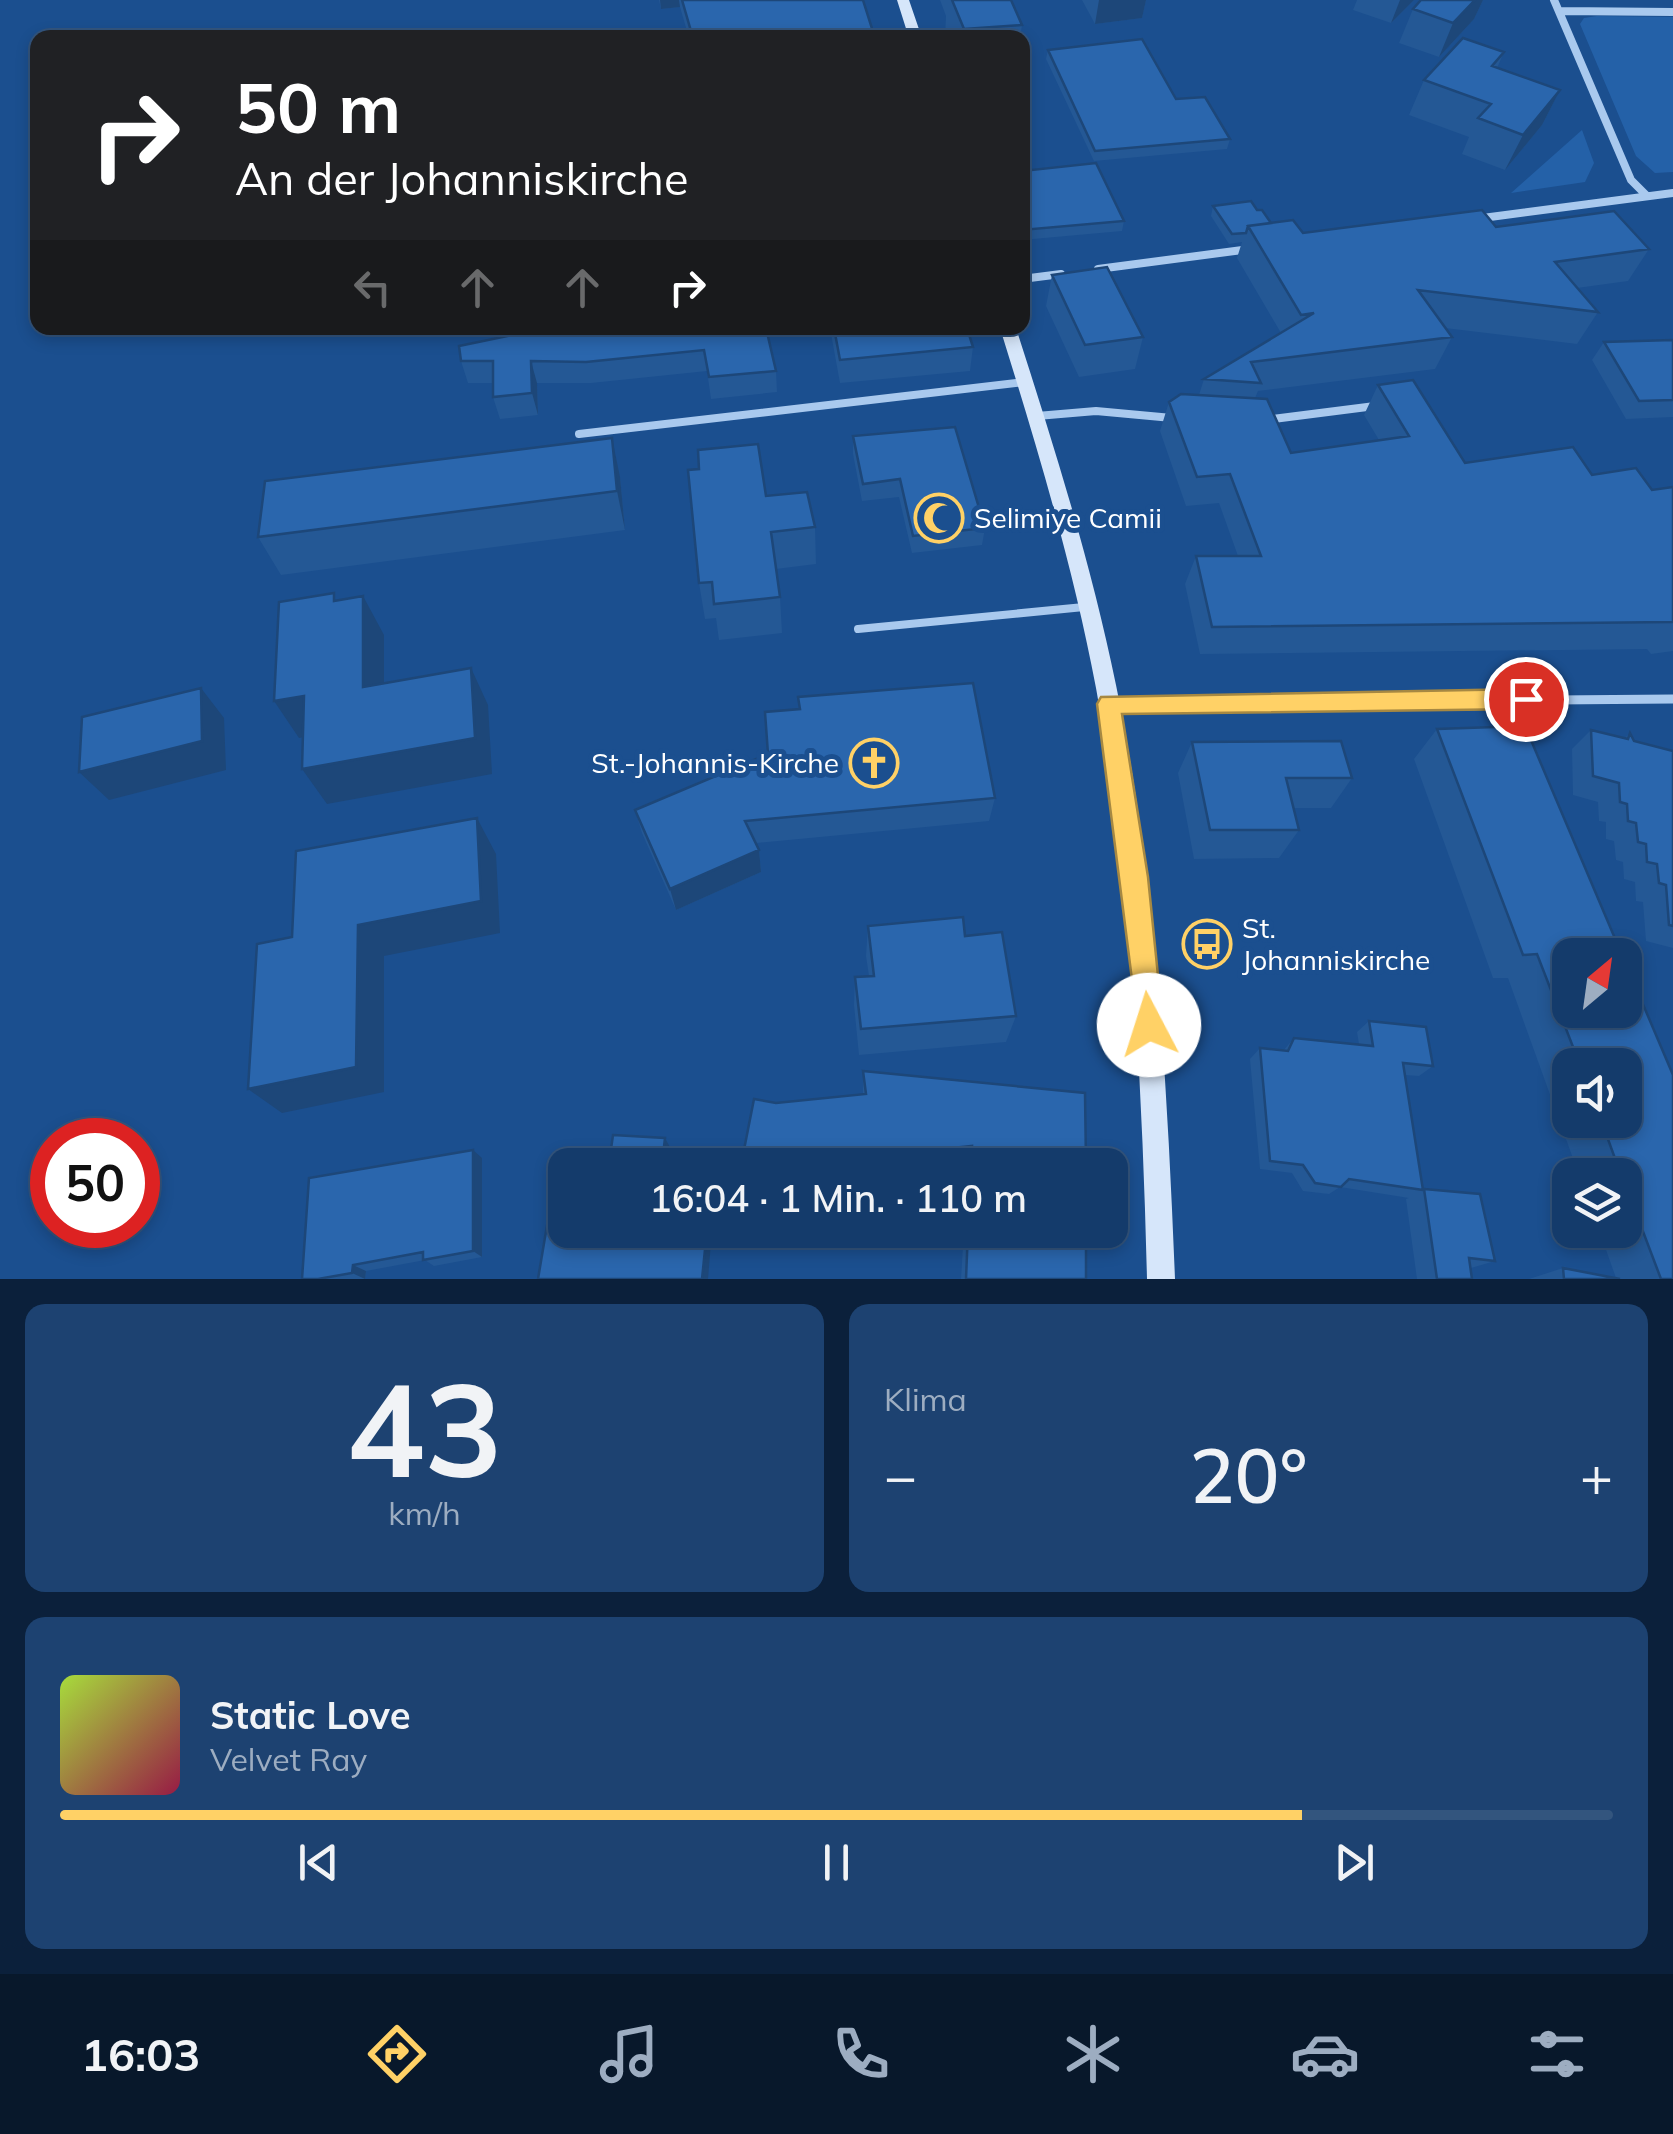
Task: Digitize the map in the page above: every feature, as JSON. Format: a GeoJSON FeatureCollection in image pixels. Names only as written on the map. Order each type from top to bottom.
{"type":"FeatureCollection","features":[{"type":"Feature","properties":{"kind":"main road"},"geometry":{"type":"LineString","coordinates":[[903,0],[913,30]]}},
{"type":"Feature","properties":{"kind":"main road"},"geometry":{"type":"LineString","coordinates":[[1010,335],[1089,606],[1109,704],[1135,877],[1153,1062],[1161,1279]]}},
{"type":"Feature","properties":{"kind":"street"},"geometry":{"type":"LineString","coordinates":[[1554,0],[1631,180],[1647,196]]}},
{"type":"Feature","properties":{"kind":"street"},"geometry":{"type":"LineString","coordinates":[[1560,11],[1673,12]]}},
{"type":"Feature","properties":{"kind":"street"},"geometry":{"type":"LineString","coordinates":[[1464,221],[1673,193]]}},
{"type":"Feature","properties":{"kind":"street"},"geometry":{"type":"LineString","coordinates":[[1030,278],[1263,247]]}},
{"type":"Feature","properties":{"kind":"street"},"geometry":{"type":"LineString","coordinates":[[1109,704],[1673,700]]}},
{"type":"Feature","properties":{"kind":"lane"},"geometry":{"type":"LineString","coordinates":[[579,434],[1025,382]]}},
{"type":"Feature","properties":{"kind":"lane"},"geometry":{"type":"LineString","coordinates":[[1250,422],[1386,405]]}},
{"type":"Feature","properties":{"kind":"lane"},"geometry":{"type":"LineString","coordinates":[[1036,416],[1096,411],[1182,419]]}},
{"type":"Feature","properties":{"kind":"lane"},"geometry":{"type":"LineString","coordinates":[[858,630],[1089,606]]}},
{"type":"Feature","properties":{"kind":"shaded area"},"geometry":{"type":"Polygon","coordinates":[[[1673,17],[1673,172],[1655,173],[1636,156],[1580,24],[1584,18],[1673,17]]]}},
{"type":"Feature","properties":{"kind":"shaded area"},"geometry":{"type":"Polygon","coordinates":[[[1582,130],[1594,163],[1585,182],[1511,193],[1582,130]]]}},
{"type":"Feature","properties":{"kind":"building"},"geometry":{"type":"Polygon","coordinates":[[[682,0],[863,0],[872,30],[691,30],[682,0]]]}},
{"type":"Feature","properties":{"kind":"building"},"geometry":{"type":"Polygon","coordinates":[[[952,0],[1011,0],[1022,25],[964,29],[952,0]]]}},
{"type":"Feature","properties":{"kind":"building"},"geometry":{"type":"Polygon","coordinates":[[[1421,0],[1475,0],[1453,23],[1413,9],[1421,0]]]}},
{"type":"Feature","properties":{"kind":"building"},"geometry":{"type":"Polygon","coordinates":[[[1463,38],[1504,52],[1492,66],[1560,90],[1523,135],[1478,118],[1491,104],[1424,80],[1463,38]]]}},
{"type":"Feature","properties":{"kind":"building"},"geometry":{"type":"Polygon","coordinates":[[[1142,39],[1176,99],[1205,97],[1230,139],[1095,151],[1048,50],[1142,39]]]}},
{"type":"Feature","properties":{"kind":"building"},"geometry":{"type":"Polygon","coordinates":[[[1096,163],[1124,221],[1030,229],[1030,170],[1096,163]]]}},
{"type":"Feature","properties":{"kind":"building"},"geometry":{"type":"Polygon","coordinates":[[[1251,201],[1271,223],[1248,226],[1246,233],[1232,234],[1213,206],[1251,201]]]}},
{"type":"Feature","properties":{"kind":"building"},"geometry":{"type":"Polygon","coordinates":[[[1482,210],[1496,227],[1614,211],[1649,249],[1555,262],[1598,312],[1418,290],[1452,337],[1251,362],[1261,383],[1204,379],[1314,313],[1301,315],[1248,226],[1293,220],[1303,233],[1482,210]]]}},
{"type":"Feature","properties":{"kind":"building"},"geometry":{"type":"Polygon","coordinates":[[[1107,267],[1143,337],[1085,345],[1052,275],[1107,267]]]}},
{"type":"Feature","properties":{"kind":"building"},"geometry":{"type":"Polygon","coordinates":[[[512,335],[768,335],[776,371],[709,377],[704,350],[586,362],[531,361],[532,393],[493,397],[493,361],[461,361],[459,346],[512,335]]]}},
{"type":"Feature","properties":{"kind":"building"},"geometry":{"type":"Polygon","coordinates":[[[835,335],[969,335],[973,347],[840,360],[835,335]]]}},
{"type":"Feature","properties":{"kind":"building"},"geometry":{"type":"Polygon","coordinates":[[[1673,340],[1673,400],[1639,401],[1604,342],[1673,340]]]}},
{"type":"Feature","properties":{"kind":"building"},"geometry":{"type":"Polygon","coordinates":[[[1413,380],[1465,463],[1573,447],[1592,475],[1636,468],[1652,490],[1673,487],[1673,622],[1212,627],[1196,556],[1261,556],[1230,474],[1197,477],[1169,402],[1181,394],[1267,399],[1291,453],[1409,436],[1378,385],[1413,380]]]}},
{"type":"Feature","properties":{"kind":"building"},"geometry":{"type":"Polygon","coordinates":[[[955,427],[985,528],[913,536],[900,479],[863,484],[853,436],[955,427]]]}},
{"type":"Feature","properties":{"kind":"building"},"geometry":{"type":"Polygon","coordinates":[[[612,438],[617,491],[258,537],[265,481],[612,438]]]}},
{"type":"Feature","properties":{"kind":"building"},"geometry":{"type":"Polygon","coordinates":[[[758,444],[766,496],[807,492],[815,527],[771,532],[780,597],[714,604],[712,582],[699,583],[688,470],[699,469],[698,450],[758,444]]]}},
{"type":"Feature","properties":{"kind":"building"},"geometry":{"type":"Polygon","coordinates":[[[334,593],[334,601],[363,596],[363,687],[471,668],[475,738],[302,769],[304,696],[274,701],[279,602],[334,593]]]}},
{"type":"Feature","properties":{"kind":"building"},"geometry":{"type":"Polygon","coordinates":[[[973,683],[995,798],[745,821],[759,850],[670,889],[635,810],[768,754],[765,712],[800,709],[798,697],[973,683]]]}},
{"type":"Feature","properties":{"kind":"building"},"geometry":{"type":"Polygon","coordinates":[[[201,688],[202,741],[79,772],[82,717],[201,688]]]}},
{"type":"Feature","properties":{"kind":"building"},"geometry":{"type":"Polygon","coordinates":[[[1525,726],[1615,938],[1552,938],[1552,993],[1537,954],[1523,955],[1437,729],[1525,726]]]}},
{"type":"Feature","properties":{"kind":"building"},"geometry":{"type":"Polygon","coordinates":[[[1591,730],[1628,739],[1630,733],[1634,741],[1673,751],[1673,926],[1669,925],[1666,885],[1659,883],[1657,864],[1647,862],[1646,844],[1638,842],[1636,823],[1628,821],[1627,804],[1620,802],[1619,783],[1593,776],[1591,730]]]}},
{"type":"Feature","properties":{"kind":"building"},"geometry":{"type":"Polygon","coordinates":[[[1341,741],[1352,778],[1286,778],[1299,830],[1210,830],[1192,742],[1341,741]]]}},
{"type":"Feature","properties":{"kind":"building"},"geometry":{"type":"Polygon","coordinates":[[[477,818],[481,901],[358,925],[356,1067],[248,1089],[257,944],[292,937],[296,851],[477,818]]]}},
{"type":"Feature","properties":{"kind":"building"},"geometry":{"type":"Polygon","coordinates":[[[963,917],[965,936],[1002,932],[1016,1016],[861,1029],[855,977],[874,976],[868,926],[963,917]]]}},
{"type":"Feature","properties":{"kind":"building"},"geometry":{"type":"Polygon","coordinates":[[[1642,1002],[1673,1075],[1673,1279],[1661,1279],[1642,1229],[1642,1158],[1615,1158],[1608,1138],[1642,1138],[1642,1048],[1573,1048],[1566,1028],[1642,1028],[1642,1002]]]}},
{"type":"Feature","properties":{"kind":"building"},"geometry":{"type":"Polygon","coordinates":[[[1369,1021],[1426,1027],[1433,1066],[1403,1063],[1423,1190],[1349,1179],[1341,1187],[1315,1183],[1303,1165],[1270,1161],[1260,1048],[1288,1051],[1294,1038],[1373,1046],[1369,1021]]]}},
{"type":"Feature","properties":{"kind":"building"},"geometry":{"type":"Polygon","coordinates":[[[863,1071],[1085,1093],[1086,1148],[744,1148],[754,1099],[776,1103],[866,1094],[863,1071]]]}},
{"type":"Feature","properties":{"kind":"building"},"geometry":{"type":"Polygon","coordinates":[[[613,1135],[665,1138],[664,1148],[611,1148],[613,1135]]]}},
{"type":"Feature","properties":{"kind":"building"},"geometry":{"type":"Polygon","coordinates":[[[473,1150],[473,1251],[423,1260],[423,1252],[353,1265],[352,1273],[302,1279],[309,1178],[473,1150]]]}},
{"type":"Feature","properties":{"kind":"building"},"geometry":{"type":"Polygon","coordinates":[[[1424,1189],[1480,1194],[1495,1261],[1469,1258],[1472,1279],[1437,1279],[1424,1189]]]}},
{"type":"Feature","properties":{"kind":"building"},"geometry":{"type":"Polygon","coordinates":[[[548,1220],[548,1248],[705,1248],[702,1279],[538,1279],[548,1220]]]}},
{"type":"Feature","properties":{"kind":"building"},"geometry":{"type":"Polygon","coordinates":[[[967,1248],[1086,1248],[1086,1279],[966,1279],[967,1248]]]}},
{"type":"Feature","properties":{"kind":"building"},"geometry":{"type":"Polygon","coordinates":[[[1563,1268],[1620,1279],[1564,1279],[1563,1268]]]}},
{"type":"Feature","properties":{"kind":"place","name":"Selimiye Camii"},"geometry":{"type":"Point","coordinates":[939,518]}},
{"type":"Feature","properties":{"kind":"place","name":"St.-Johannis-Kirche"},"geometry":{"type":"Point","coordinates":[874,763]}},
{"type":"Feature","properties":{"kind":"place","name":"St. Johanniskirche"},"geometry":{"type":"Point","coordinates":[1207,944]}},
{"type":"Feature","properties":{"kind":"route"},"geometry":{"type":"LineString","coordinates":[[1149,1025],[1135,877],[1109,704],[1526,699]]}}]}
